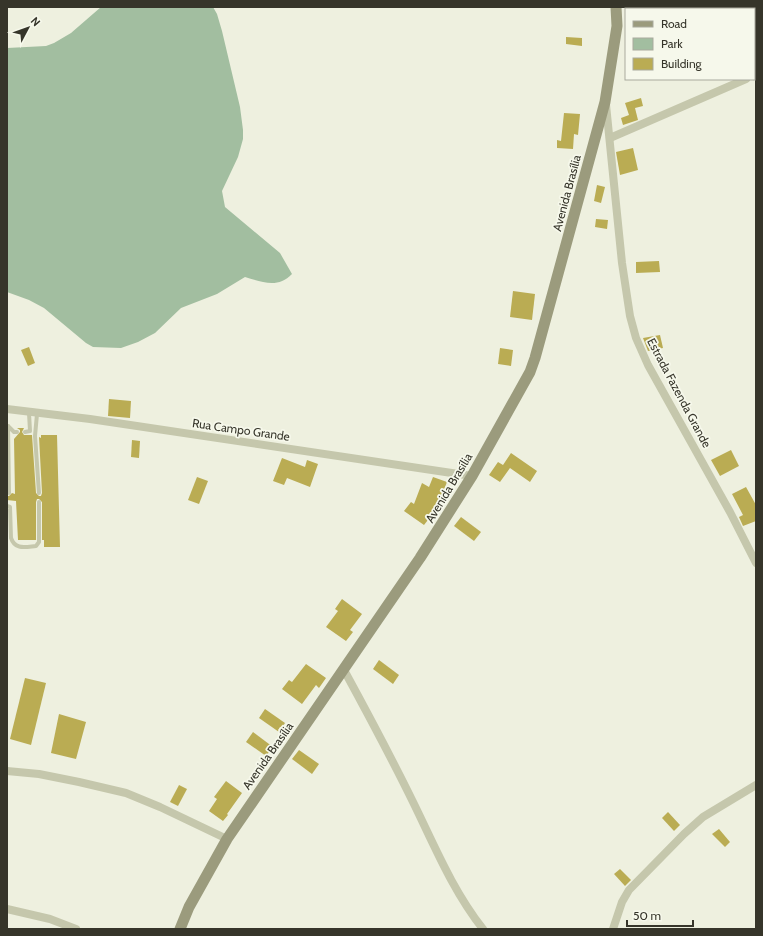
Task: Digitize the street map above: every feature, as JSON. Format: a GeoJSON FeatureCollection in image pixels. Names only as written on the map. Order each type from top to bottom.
{"type":"FeatureCollection","features":[{"type":"Feature","properties":{"kind":"main road","name":"Avenida Brasília"},"geometry":{"type":"LineString","coordinates":[[180,929],[189,907],[227,839],[420,558],[472,476],[524,383],[535,358],[605,102],[617,26],[616,7]]}},
{"type":"Feature","properties":{"kind":"street"},"geometry":{"type":"LineString","coordinates":[[610,138],[744,80]]}},
{"type":"Feature","properties":{"kind":"street","name":"Estrada Fazenda Grande"},"geometry":{"type":"LineString","coordinates":[[605,102],[622,263],[630,316],[636,338],[648,365],[730,512],[756,563]]}},
{"type":"Feature","properties":{"kind":"street","name":"Rua Campo Grande"},"geometry":{"type":"LineString","coordinates":[[7,409],[90,419],[472,476]]}},
{"type":"Feature","properties":{"kind":"street"},"geometry":{"type":"LineString","coordinates":[[344,670],[387,749],[456,890],[483,929]]}},
{"type":"Feature","properties":{"kind":"street"},"geometry":{"type":"LineString","coordinates":[[7,771],[39,774],[126,793],[160,807],[227,839]]}},
{"type":"Feature","properties":{"kind":"street"},"geometry":{"type":"LineString","coordinates":[[613,929],[625,896],[632,886],[693,825],[703,817],[756,785]]}},
{"type":"Feature","properties":{"kind":"street"},"geometry":{"type":"LineString","coordinates":[[7,909],[50,919],[76,929]]}},
{"type":"Feature","properties":{"kind":"lane"},"geometry":{"type":"LineString","coordinates":[[25,432],[30,431],[33,413]]}},
{"type":"Feature","properties":{"kind":"lane"},"geometry":{"type":"LineString","coordinates":[[33,413],[39,493]]}},
{"type":"Feature","properties":{"kind":"lane"},"geometry":{"type":"LineString","coordinates":[[8,425],[14,432],[17,432]]}},
{"type":"Feature","properties":{"kind":"lane"},"geometry":{"type":"LineString","coordinates":[[8,425],[10,493]]}},
{"type":"Feature","properties":{"kind":"lane"},"geometry":{"type":"LineString","coordinates":[[10,501],[8,507],[12,542],[16,546],[22,548],[36,546],[39,542],[39,502]]}},
{"type":"Feature","properties":{"kind":"green space"},"geometry":{"type":"Polygon","coordinates":[[[101,7],[213,7],[217,14],[222,31],[240,107],[243,130],[243,139],[238,157],[222,191],[225,207],[280,253],[292,274],[287,279],[275,283],[245,277],[217,294],[181,308],[155,333],[138,342],[121,348],[93,347],[86,343],[44,308],[29,300],[7,292],[7,48],[46,46],[54,43],[71,33],[101,7]]]}},
{"type":"Feature","properties":{"kind":"building"},"geometry":{"type":"Polygon","coordinates":[[[566,37],[582,38],[582,46],[566,44],[566,37]]]}},
{"type":"Feature","properties":{"kind":"building"},"geometry":{"type":"Polygon","coordinates":[[[641,98],[643,106],[635,108],[638,120],[623,125],[621,118],[629,115],[625,103],[641,98]]]}},
{"type":"Feature","properties":{"kind":"building"},"geometry":{"type":"Polygon","coordinates":[[[564,113],[580,114],[578,135],[574,134],[573,149],[557,148],[557,140],[561,141],[564,113]]]}},
{"type":"Feature","properties":{"kind":"building"},"geometry":{"type":"Polygon","coordinates":[[[633,148],[638,170],[620,175],[616,152],[633,148]]]}},
{"type":"Feature","properties":{"kind":"building"},"geometry":{"type":"Polygon","coordinates":[[[597,185],[605,187],[601,203],[594,201],[597,185]]]}},
{"type":"Feature","properties":{"kind":"building"},"geometry":{"type":"Polygon","coordinates":[[[596,219],[608,220],[607,229],[595,227],[596,219]]]}},
{"type":"Feature","properties":{"kind":"building"},"geometry":{"type":"Polygon","coordinates":[[[659,261],[660,272],[636,273],[636,262],[659,261]]]}},
{"type":"Feature","properties":{"kind":"building"},"geometry":{"type":"Polygon","coordinates":[[[513,291],[535,294],[532,320],[510,317],[513,291]]]}},
{"type":"Feature","properties":{"kind":"building"},"geometry":{"type":"Polygon","coordinates":[[[660,335],[663,348],[648,351],[643,338],[660,335]]]}},
{"type":"Feature","properties":{"kind":"building"},"geometry":{"type":"Polygon","coordinates":[[[29,347],[35,363],[28,366],[21,350],[29,347]]]}},
{"type":"Feature","properties":{"kind":"building"},"geometry":{"type":"Polygon","coordinates":[[[500,348],[513,350],[511,366],[498,364],[500,348]]]}},
{"type":"Feature","properties":{"kind":"building"},"geometry":{"type":"Polygon","coordinates":[[[109,399],[131,401],[130,418],[108,416],[109,399]]]}},
{"type":"Feature","properties":{"kind":"building"},"geometry":{"type":"Polygon","coordinates":[[[17,428],[24,428],[22,432],[24,435],[32,435],[36,493],[39,496],[41,496],[42,493],[39,437],[41,438],[41,435],[57,435],[60,547],[44,547],[44,540],[42,540],[42,502],[39,499],[37,499],[36,502],[36,540],[18,540],[16,501],[7,500],[7,496],[12,493],[15,494],[14,439],[20,432],[17,428]]]}},
{"type":"Feature","properties":{"kind":"building"},"geometry":{"type":"Polygon","coordinates":[[[132,440],[140,441],[139,458],[131,457],[132,440]]]}},
{"type":"Feature","properties":{"kind":"building"},"geometry":{"type":"Polygon","coordinates":[[[731,450],[739,466],[720,476],[711,460],[731,450]]]}},
{"type":"Feature","properties":{"kind":"building"},"geometry":{"type":"Polygon","coordinates":[[[511,453],[537,471],[530,482],[510,468],[500,482],[489,475],[498,462],[503,465],[511,453]]]}},
{"type":"Feature","properties":{"kind":"building"},"geometry":{"type":"Polygon","coordinates":[[[282,458],[305,467],[307,460],[318,464],[310,487],[287,478],[284,485],[273,481],[282,458]]]}},
{"type":"Feature","properties":{"kind":"building"},"geometry":{"type":"Polygon","coordinates":[[[197,477],[208,481],[199,504],[188,500],[197,477]]]}},
{"type":"Feature","properties":{"kind":"building"},"geometry":{"type":"Polygon","coordinates":[[[433,477],[447,482],[443,492],[445,493],[440,503],[438,503],[424,525],[404,511],[411,502],[414,504],[422,483],[429,487],[433,477]]]}},
{"type":"Feature","properties":{"kind":"building"},"geometry":{"type":"Polygon","coordinates":[[[746,487],[756,505],[756,521],[743,526],[739,517],[743,515],[732,494],[746,487]]]}},
{"type":"Feature","properties":{"kind":"building"},"geometry":{"type":"Polygon","coordinates":[[[461,517],[481,532],[474,541],[454,526],[461,517]]]}},
{"type":"Feature","properties":{"kind":"building"},"geometry":{"type":"Polygon","coordinates":[[[342,599],[362,614],[350,630],[353,632],[346,641],[326,627],[338,611],[335,609],[342,599]]]}},
{"type":"Feature","properties":{"kind":"building"},"geometry":{"type":"Polygon","coordinates":[[[379,660],[399,675],[393,684],[373,669],[379,660]]]}},
{"type":"Feature","properties":{"kind":"building"},"geometry":{"type":"Polygon","coordinates":[[[306,664],[326,678],[319,688],[316,685],[302,704],[282,689],[289,680],[292,682],[306,664]]]}},
{"type":"Feature","properties":{"kind":"building"},"geometry":{"type":"Polygon","coordinates":[[[25,678],[46,683],[31,745],[10,739],[25,678]]]}},
{"type":"Feature","properties":{"kind":"building"},"geometry":{"type":"Polygon","coordinates":[[[265,709],[285,723],[279,732],[259,718],[265,709]]]}},
{"type":"Feature","properties":{"kind":"building"},"geometry":{"type":"Polygon","coordinates":[[[59,714],[86,722],[76,759],[51,753],[59,714]]]}},
{"type":"Feature","properties":{"kind":"building"},"geometry":{"type":"Polygon","coordinates":[[[253,732],[273,747],[266,756],[246,742],[253,732]]]}},
{"type":"Feature","properties":{"kind":"building"},"geometry":{"type":"Polygon","coordinates":[[[299,750],[319,764],[312,774],[292,759],[299,750]]]}},
{"type":"Feature","properties":{"kind":"building"},"geometry":{"type":"Polygon","coordinates":[[[226,781],[242,793],[223,821],[209,811],[217,799],[214,797],[226,781]]]}},
{"type":"Feature","properties":{"kind":"building"},"geometry":{"type":"Polygon","coordinates":[[[179,785],[187,789],[178,806],[170,802],[179,785]]]}},
{"type":"Feature","properties":{"kind":"building"},"geometry":{"type":"Polygon","coordinates":[[[668,812],[680,825],[674,831],[662,818],[668,812]]]}},
{"type":"Feature","properties":{"kind":"building"},"geometry":{"type":"Polygon","coordinates":[[[719,829],[730,842],[725,847],[712,834],[719,829]]]}},
{"type":"Feature","properties":{"kind":"building"},"geometry":{"type":"Polygon","coordinates":[[[620,869],[631,880],[625,886],[614,874],[620,869]]]}}]}
